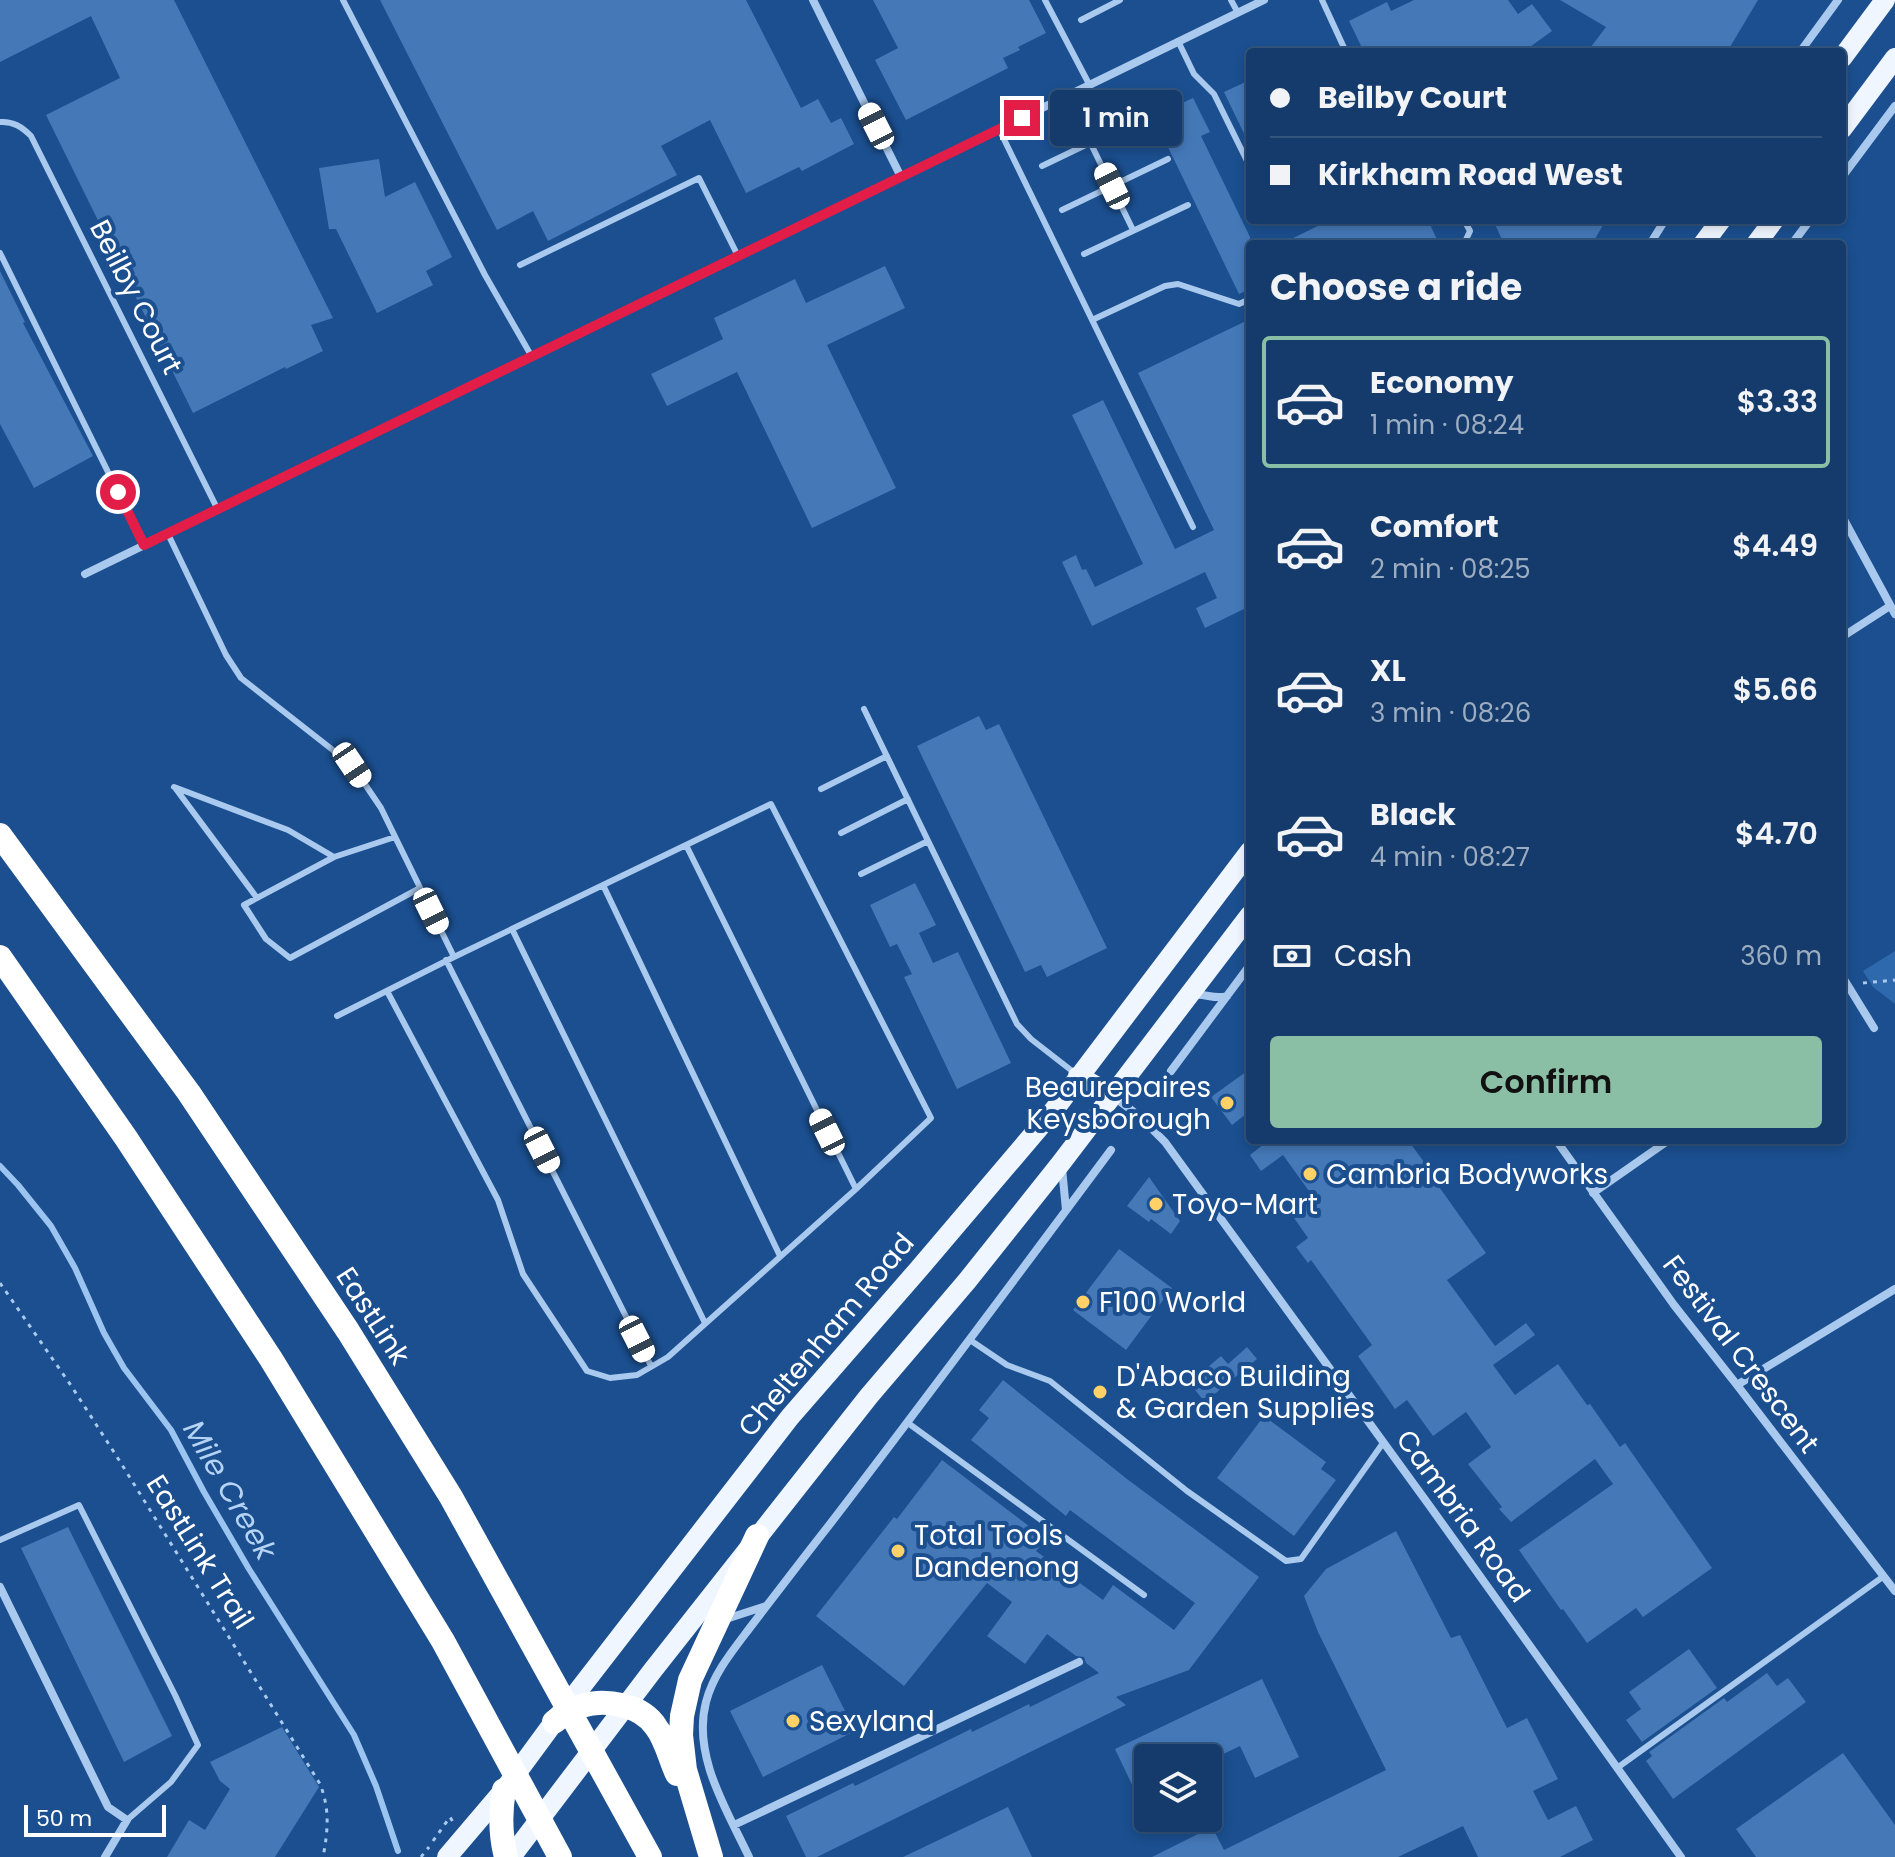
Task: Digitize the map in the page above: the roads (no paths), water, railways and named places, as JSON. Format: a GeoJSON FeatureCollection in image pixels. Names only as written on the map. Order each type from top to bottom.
{"type":"FeatureCollection","features":[{"type":"Feature","properties":{"kind":"highway"},"geometry":{"type":"LineString","coordinates":[[0,819],[189,1093]]}},
{"type":"Feature","properties":{"kind":"highway","name":"EastLink"},"geometry":{"type":"LineString","coordinates":[[0,835],[189,1093],[348,1331],[451,1497],[649,1854]]}},
{"type":"Feature","properties":{"kind":"highway"},"geometry":{"type":"LineString","coordinates":[[0,957],[126,1138],[271,1359],[443,1641],[560,1857]]}},
{"type":"Feature","properties":{"kind":"highway"},"geometry":{"type":"LineString","coordinates":[[711,1857],[685,1770],[681,1735],[685,1696],[757,1536]]}},
{"type":"Feature","properties":{"kind":"highway"},"geometry":{"type":"LineString","coordinates":[[554,1722],[582,1705],[603,1703],[636,1710],[648,1717],[658,1728],[711,1857]]}},
{"type":"Feature","properties":{"kind":"highway"},"geometry":{"type":"LineString","coordinates":[[504,1790],[500,1826],[509,1857]]}},
{"type":"Feature","properties":{"kind":"main road"},"geometry":{"type":"LineString","coordinates":[[1846,53],[1885,0]]}},
{"type":"Feature","properties":{"kind":"main road"},"geometry":{"type":"LineString","coordinates":[[1846,124],[1895,58]]}},
{"type":"Feature","properties":{"kind":"main road","name":"Cheltenham Road"},"geometry":{"type":"LineString","coordinates":[[438,1852],[504,1790],[790,1417],[1054,1110],[1246,856]]}},
{"type":"Feature","properties":{"kind":"main road"},"geometry":{"type":"LineString","coordinates":[[509,1857],[757,1536],[1061,1163],[1246,920]]}},
{"type":"Feature","properties":{"kind":"main road"},"geometry":{"type":"LineString","coordinates":[[1078,1076],[1112,1095]]}},
{"type":"Feature","properties":{"kind":"street"},"geometry":{"type":"LineString","coordinates":[[813,0],[901,177]]}},
{"type":"Feature","properties":{"kind":"street"},"geometry":{"type":"LineString","coordinates":[[85,574],[1264,0]]}},
{"type":"Feature","properties":{"kind":"street"},"geometry":{"type":"LineString","coordinates":[[1803,48],[1838,0]]}},
{"type":"Feature","properties":{"kind":"street"},"geometry":{"type":"LineString","coordinates":[[1846,172],[1895,106]]}},
{"type":"Feature","properties":{"kind":"street"},"geometry":{"type":"LineString","coordinates":[[1846,524],[1892,610],[1846,635]]}},
{"type":"Feature","properties":{"kind":"street"},"geometry":{"type":"LineString","coordinates":[[1171,1071],[1246,970]]}},
{"type":"Feature","properties":{"kind":"street"},"geometry":{"type":"LineString","coordinates":[[1846,983],[1874,1028]]}},
{"type":"Feature","properties":{"kind":"street"},"geometry":{"type":"LineString","coordinates":[[1188,997],[1203,994],[1220,998],[1227,995]]}},
{"type":"Feature","properties":{"kind":"street","name":"Cambria Road"},"geometry":{"type":"LineString","coordinates":[[1112,1095],[1165,1142],[1681,1857]]}},
{"type":"Feature","properties":{"kind":"street","name":"Festival Crescent"},"geometry":{"type":"LineString","coordinates":[[1559,1144],[1674,1305],[1895,1591]]}},
{"type":"Feature","properties":{"kind":"street"},"geometry":{"type":"LineString","coordinates":[[1593,1193],[1663,1144]]}},
{"type":"Feature","properties":{"kind":"street"},"geometry":{"type":"LineString","coordinates":[[749,1857],[708,1767],[703,1736],[706,1703],[713,1681],[724,1662],[908,1423],[1111,1150]]}},
{"type":"Feature","properties":{"kind":"street"},"geometry":{"type":"LineString","coordinates":[[1061,1163],[1066,1211]]}},
{"type":"Feature","properties":{"kind":"street"},"geometry":{"type":"LineString","coordinates":[[1737,1385],[1895,1289]]}},
{"type":"Feature","properties":{"kind":"street"},"geometry":{"type":"LineString","coordinates":[[1884,1577],[1895,1573]]}},
{"type":"Feature","properties":{"kind":"street"},"geometry":{"type":"LineString","coordinates":[[0,1587],[108,1807],[127,1820],[105,1857]]}},
{"type":"Feature","properties":{"kind":"street"},"geometry":{"type":"LineString","coordinates":[[716,1622],[767,1605]]}},
{"type":"Feature","properties":{"kind":"street"},"geometry":{"type":"LineString","coordinates":[[734,1825],[1079,1662]]}},
{"type":"Feature","properties":{"kind":"lane"},"geometry":{"type":"LineString","coordinates":[[343,0],[485,275],[532,357]]}},
{"type":"Feature","properties":{"kind":"lane"},"geometry":{"type":"LineString","coordinates":[[1045,0],[1089,84]]}},
{"type":"Feature","properties":{"kind":"lane"},"geometry":{"type":"LineString","coordinates":[[1081,20],[1120,0]]}},
{"type":"Feature","properties":{"kind":"lane"},"geometry":{"type":"LineString","coordinates":[[1231,0],[1238,13]]}},
{"type":"Feature","properties":{"kind":"lane"},"geometry":{"type":"LineString","coordinates":[[1322,0],[1344,48]]}},
{"type":"Feature","properties":{"kind":"lane"},"geometry":{"type":"LineString","coordinates":[[1178,41],[1194,74],[1214,94],[1246,159]]}},
{"type":"Feature","properties":{"kind":"lane"},"geometry":{"type":"LineString","coordinates":[[1067,95],[1133,230]]}},
{"type":"Feature","properties":{"kind":"lane"},"geometry":{"type":"LineString","coordinates":[[1042,166],[1146,116]]}},
{"type":"Feature","properties":{"kind":"lane","name":"Beilby Court"},"geometry":{"type":"LineString","coordinates":[[0,122],[22,127],[31,136],[218,510]]}},
{"type":"Feature","properties":{"kind":"lane"},"geometry":{"type":"LineString","coordinates":[[999,129],[1193,527]]}},
{"type":"Feature","properties":{"kind":"lane"},"geometry":{"type":"LineString","coordinates":[[1062,210],[1168,159]]}},
{"type":"Feature","properties":{"kind":"lane"},"geometry":{"type":"LineString","coordinates":[[520,265],[699,178],[738,256]]}},
{"type":"Feature","properties":{"kind":"lane"},"geometry":{"type":"LineString","coordinates":[[1084,254],[1188,205]]}},
{"type":"Feature","properties":{"kind":"lane"},"geometry":{"type":"LineString","coordinates":[[0,253],[144,545]]}},
{"type":"Feature","properties":{"kind":"lane"},"geometry":{"type":"LineString","coordinates":[[1092,320],[1165,286],[1178,284],[1239,304],[1246,301]]}},
{"type":"Feature","properties":{"kind":"lane"},"geometry":{"type":"LineString","coordinates":[[168,534],[226,655],[241,678],[352,765],[381,808],[454,957]]}},
{"type":"Feature","properties":{"kind":"lane"},"geometry":{"type":"LineString","coordinates":[[864,709],[1019,1027],[1078,1076]]}},
{"type":"Feature","properties":{"kind":"lane"},"geometry":{"type":"LineString","coordinates":[[821,789],[887,756]]}},
{"type":"Feature","properties":{"kind":"lane"},"geometry":{"type":"LineString","coordinates":[[257,898],[174,787],[288,830],[334,857]]}},
{"type":"Feature","properties":{"kind":"lane"},"geometry":{"type":"LineString","coordinates":[[841,833],[908,799]]}},
{"type":"Feature","properties":{"kind":"lane"},"geometry":{"type":"LineString","coordinates":[[337,1016],[446,960],[771,804],[931,1118],[668,1357],[637,1375],[610,1378],[587,1371],[523,1274],[498,1200],[387,991]]}},
{"type":"Feature","properties":{"kind":"lane"},"geometry":{"type":"LineString","coordinates":[[395,837],[334,857],[244,905],[266,939],[290,958],[420,888]]}},
{"type":"Feature","properties":{"kind":"lane"},"geometry":{"type":"LineString","coordinates":[[861,874],[928,841]]}},
{"type":"Feature","properties":{"kind":"lane"},"geometry":{"type":"LineString","coordinates":[[686,845],[856,1189]]}},
{"type":"Feature","properties":{"kind":"lane"},"geometry":{"type":"LineString","coordinates":[[603,885],[780,1256]]}},
{"type":"Feature","properties":{"kind":"lane"},"geometry":{"type":"LineString","coordinates":[[512,929],[705,1323]]}},
{"type":"Feature","properties":{"kind":"lane"},"geometry":{"type":"LineString","coordinates":[[446,960],[651,1366]]}},
{"type":"Feature","properties":{"kind":"lane"},"geometry":{"type":"LineString","coordinates":[[970,1340],[1007,1365],[1050,1381],[1187,1491],[1286,1561],[1301,1559],[1383,1443]]}},
{"type":"Feature","properties":{"kind":"lane"},"geometry":{"type":"LineString","coordinates":[[908,1423],[1144,1595]]}},
{"type":"Feature","properties":{"kind":"lane"},"geometry":{"type":"LineString","coordinates":[[0,1540],[79,1505],[181,1707],[198,1745],[171,1782],[127,1820]]}},
{"type":"Feature","properties":{"kind":"lane"},"geometry":{"type":"LineString","coordinates":[[1617,1768],[1884,1577]]}},
{"type":"Feature","properties":{"kind":"waterway","name":"Mile Creek"},"geometry":{"type":"LineString","coordinates":[[0,1166],[51,1226],[124,1368],[171,1430],[249,1569],[354,1735],[376,1786],[398,1851]]}},
{"type":"Feature","properties":{"kind":"place","name":"Beaurepaires Keysborough"},"geometry":{"type":"Point","coordinates":[1227,1103]}},
{"type":"Feature","properties":{"kind":"place","name":"Cambria Bodyworks"},"geometry":{"type":"Point","coordinates":[1310,1174]}},
{"type":"Feature","properties":{"kind":"place","name":"Toyo-Mart"},"geometry":{"type":"Point","coordinates":[1156,1204]}},
{"type":"Feature","properties":{"kind":"place","name":"F100 World"},"geometry":{"type":"Point","coordinates":[1083,1302]}},
{"type":"Feature","properties":{"kind":"place","name":"D'Abaco Building & Garden Supplies"},"geometry":{"type":"Point","coordinates":[1100,1392]}},
{"type":"Feature","properties":{"kind":"place","name":"Total Tools Dandenong"},"geometry":{"type":"Point","coordinates":[898,1551]}},
{"type":"Feature","properties":{"kind":"place","name":"Sexyland"},"geometry":{"type":"Point","coordinates":[793,1721]}}]}
